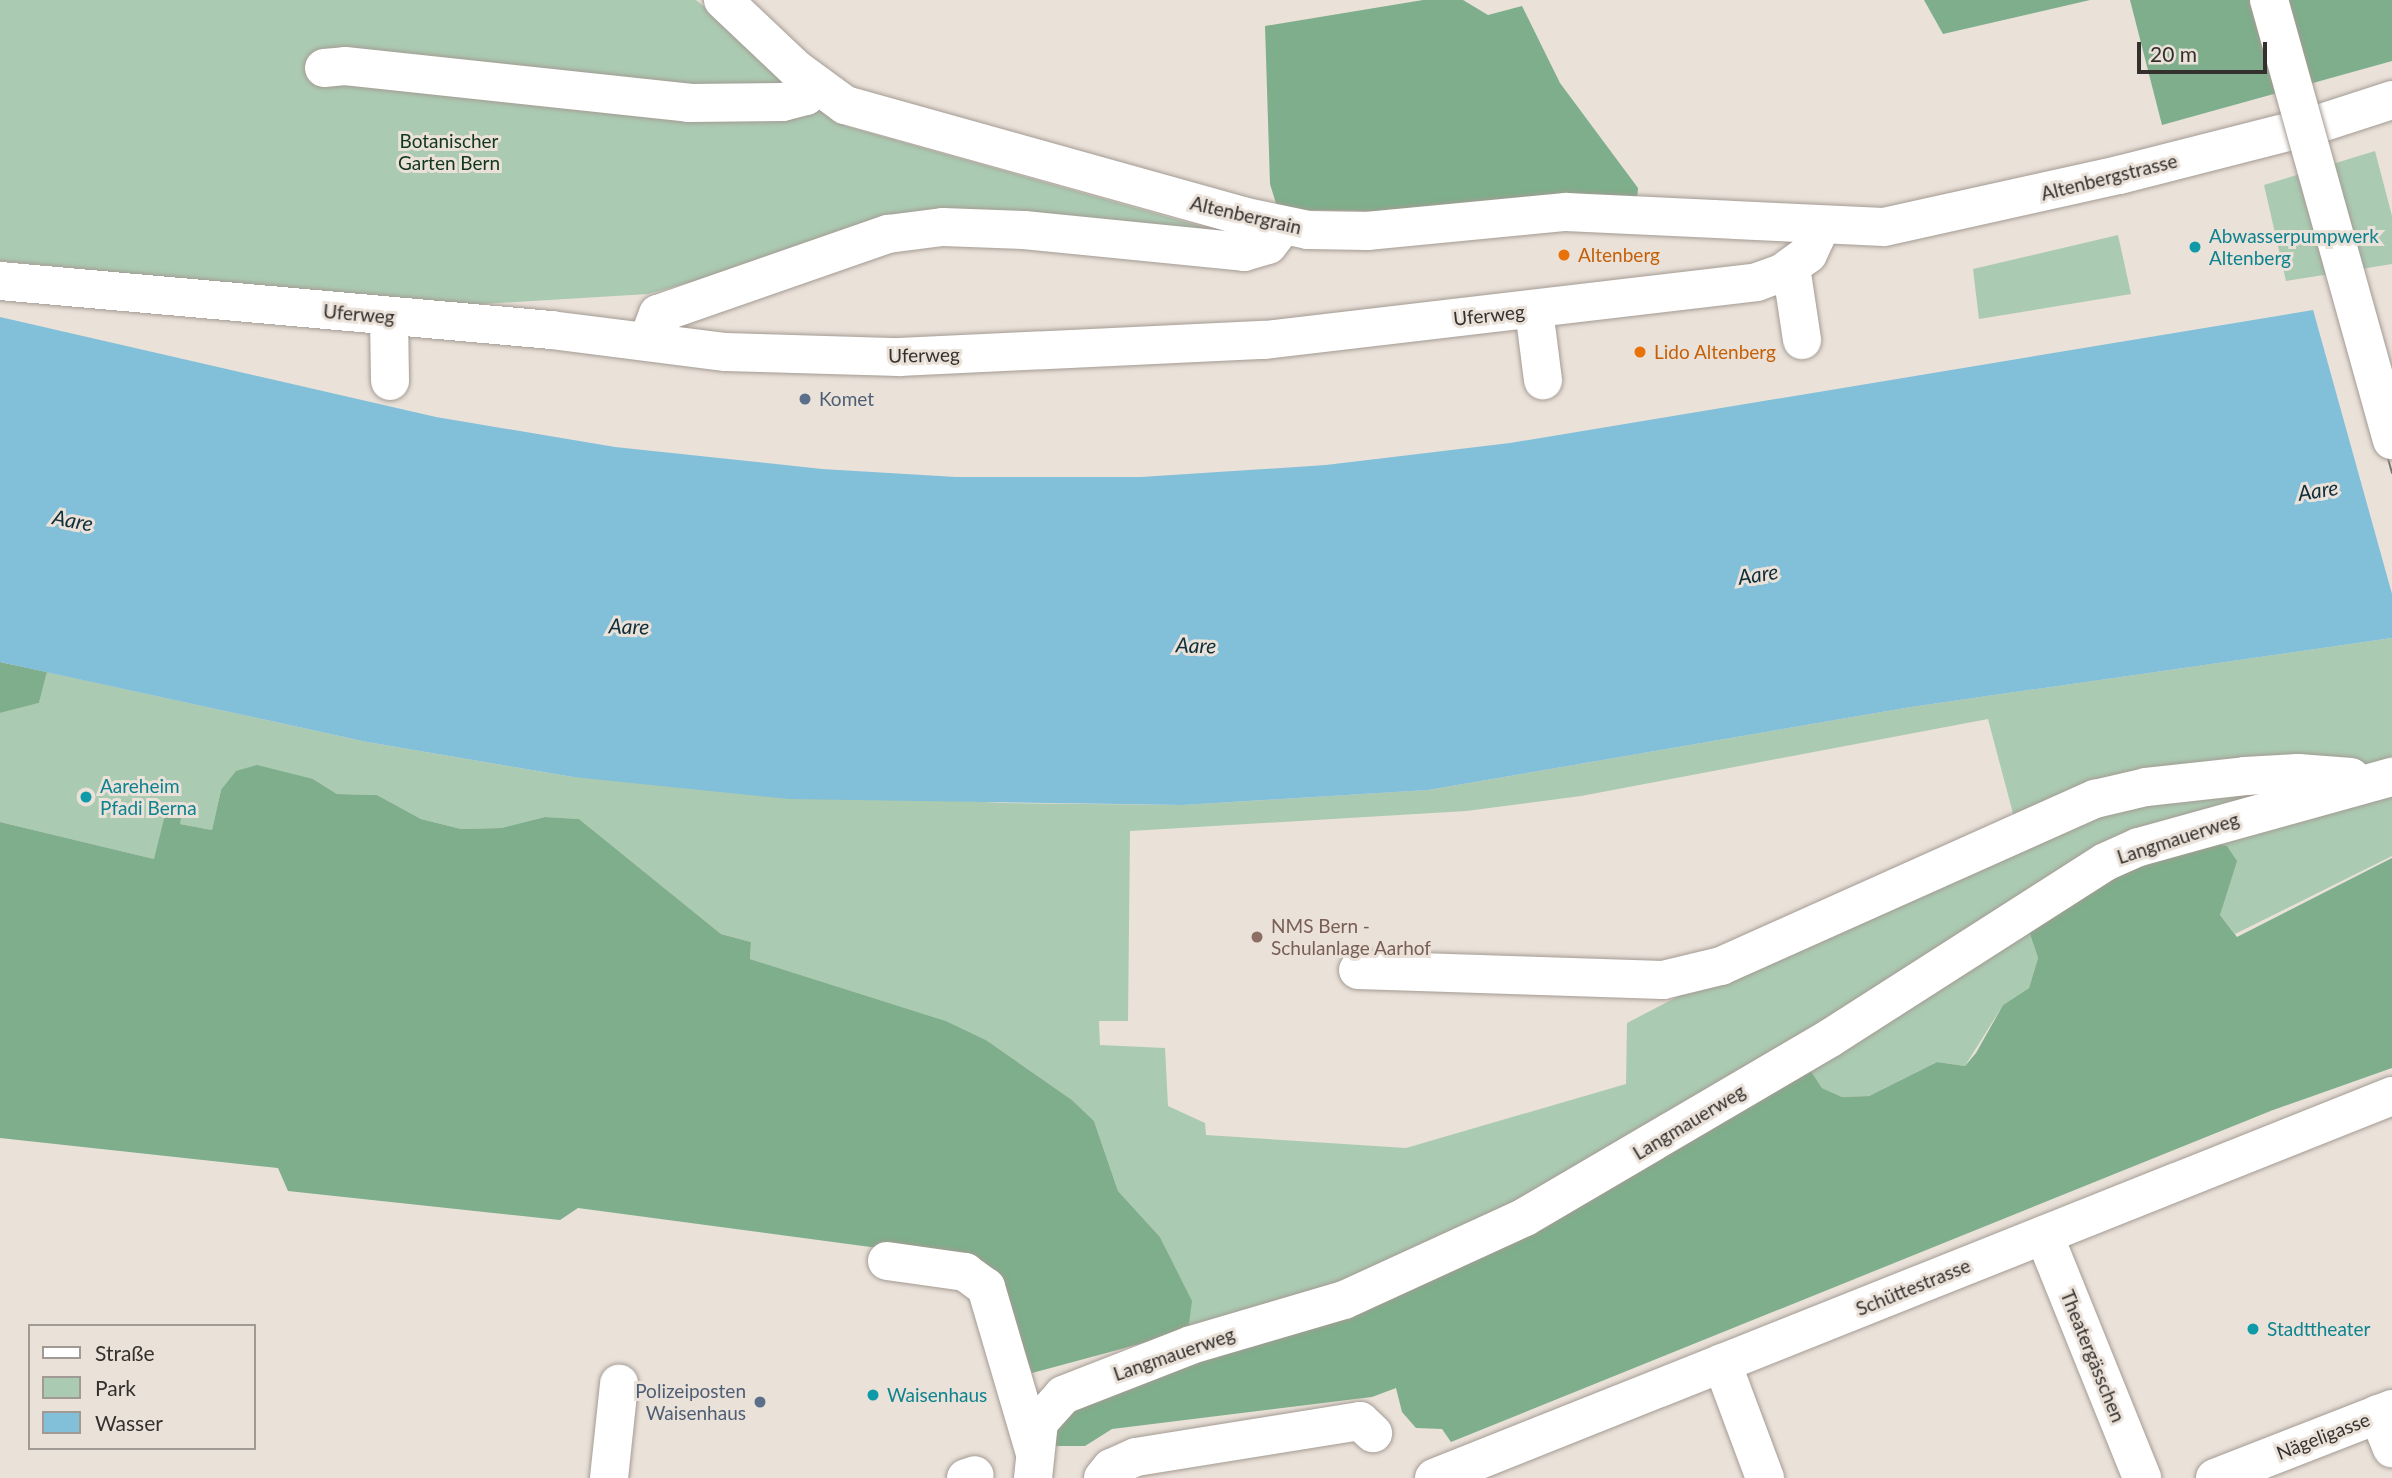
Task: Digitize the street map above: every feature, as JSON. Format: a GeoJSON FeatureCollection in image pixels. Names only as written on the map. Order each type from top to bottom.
{"type":"FeatureCollection","features":[{"type":"Feature","properties":{"kind":"street","name":"Altenbergrain"},"geometry":{"type":"LineString","coordinates":[[723,0],[816,87],[862,112],[1283,226],[1367,230],[1578,212],[1821,226]]}},
{"type":"Feature","properties":{"kind":"street"},"geometry":{"type":"LineString","coordinates":[[2269,0],[2392,440]]}},
{"type":"Feature","properties":{"kind":"street"},"geometry":{"type":"LineString","coordinates":[[324,68],[345,66],[689,103],[783,102],[806,96],[816,87]]}},
{"type":"Feature","properties":{"kind":"street","name":"Altenbergstrasse"},"geometry":{"type":"LineString","coordinates":[[1821,226],[1917,223],[2315,125],[2392,100]]}},
{"type":"Feature","properties":{"kind":"street"},"geometry":{"type":"LineString","coordinates":[[648,340],[658,314],[888,234],[943,227],[1024,230],[1244,252],[1268,245],[1283,226]]}},
{"type":"Feature","properties":{"kind":"street","name":"Uferweg"},"geometry":{"type":"LineString","coordinates":[[0,281],[648,340],[726,352],[899,357],[1265,340],[1757,282],[1791,267],[1812,250],[1821,226]]}},
{"type":"Feature","properties":{"kind":"street"},"geometry":{"type":"LineString","coordinates":[[1791,267],[1802,340]]}},
{"type":"Feature","properties":{"kind":"street"},"geometry":{"type":"LineString","coordinates":[[1534,310],[1543,380]]}},
{"type":"Feature","properties":{"kind":"street"},"geometry":{"type":"LineString","coordinates":[[389,317],[390,381]]}},
{"type":"Feature","properties":{"kind":"street","name":"Langmauerweg"},"geometry":{"type":"LineString","coordinates":[[1358,970],[1663,980],[1721,966],[2056,814],[2125,790],[2298,773],[2387,778]]}},
{"type":"Feature","properties":{"kind":"street","name":"Langmauerweg"},"geometry":{"type":"LineString","coordinates":[[1034,1464],[1039,1422],[1063,1395],[1191,1345],[1344,1300],[1525,1217],[1830,1038],[2105,862],[2139,847],[2387,778]]}},
{"type":"Feature","properties":{"kind":"street"},"geometry":{"type":"LineString","coordinates":[[2125,790],[2139,847]]}},
{"type":"Feature","properties":{"kind":"street","name":"Schüttestrasse"},"geometry":{"type":"LineString","coordinates":[[1434,1478],[2392,1096]]}},
{"type":"Feature","properties":{"kind":"street","name":"Theatergässchen"},"geometry":{"type":"LineString","coordinates":[[2044,1235],[2142,1478]]}},
{"type":"Feature","properties":{"kind":"street"},"geometry":{"type":"LineString","coordinates":[[887,1261],[964,1272],[982,1281],[990,1298],[1034,1464]]}},
{"type":"Feature","properties":{"kind":"street"},"geometry":{"type":"LineString","coordinates":[[1722,1363],[1765,1478]]}},
{"type":"Feature","properties":{"kind":"street"},"geometry":{"type":"LineString","coordinates":[[609,1478],[619,1384]]}},
{"type":"Feature","properties":{"kind":"street"},"geometry":{"type":"LineString","coordinates":[[1103,1478],[1121,1462],[1149,1455],[1360,1421],[1373,1433]]}},
{"type":"Feature","properties":{"kind":"street","name":"Nägeligasse"},"geometry":{"type":"LineString","coordinates":[[2215,1478],[2387,1424]]}},
{"type":"Feature","properties":{"kind":"green space","name":"Botanischer Garten Bern"},"geometry":{"type":"Polygon","coordinates":[[[0,0],[696,0],[845,126],[1246,239],[1010,213],[763,262],[648,294],[450,306],[0,261],[0,0]]]}},
{"type":"Feature","properties":{"kind":"green space"},"geometry":{"type":"Polygon","coordinates":[[[1423,0],[1463,0],[1488,15],[1522,6],[1560,83],[1638,188],[1637,201],[1571,193],[1376,211],[1278,210],[1270,184],[1265,26],[1423,0]]]}},
{"type":"Feature","properties":{"kind":"green space"},"geometry":{"type":"Polygon","coordinates":[[[1924,0],[2090,0],[1943,34],[1924,0]]]}},
{"type":"Feature","properties":{"kind":"green space"},"geometry":{"type":"Polygon","coordinates":[[[2130,0],[2392,0],[2392,61],[2162,125],[2130,0]]]}},
{"type":"Feature","properties":{"kind":"green space"},"geometry":{"type":"Polygon","coordinates":[[[2375,151],[2392,216],[2392,264],[2286,281],[2264,185],[2375,151]]]}},
{"type":"Feature","properties":{"kind":"green space"},"geometry":{"type":"Polygon","coordinates":[[[2118,235],[2131,294],[1979,319],[1973,269],[2118,235]]]}},
{"type":"Feature","properties":{"kind":"green space"},"geometry":{"type":"Polygon","coordinates":[[[2392,638],[2392,856],[2235,934],[2220,915],[2227,890],[2033,907],[2030,934],[2038,958],[2029,988],[2003,1005],[1965,1066],[1937,1062],[1869,1096],[1842,1097],[1822,1088],[1801,1056],[1570,1192],[1190,1343],[1186,1323],[1191,1300],[1160,1237],[1118,1191],[1094,1121],[1072,1100],[986,1040],[946,1021],[750,959],[751,942],[721,934],[579,819],[545,817],[501,828],[461,829],[421,819],[377,795],[337,794],[313,779],[221,790],[212,830],[180,824],[154,859],[0,822],[0,713],[39,703],[47,672],[367,742],[573,777],[1002,803],[1183,805],[1428,790],[1911,707],[2392,638]],[[1988,719],[1581,796],[1466,811],[1130,831],[1128,1021],[1099,1021],[1100,1045],[1165,1048],[1168,1106],[1205,1123],[1206,1135],[1406,1148],[1626,1084],[1627,1023],[2015,821],[1988,719]]]}},
{"type":"Feature","properties":{"kind":"green space"},"geometry":{"type":"Polygon","coordinates":[[[0,662],[47,672],[39,703],[0,713],[0,662]]]}},
{"type":"Feature","properties":{"kind":"green space"},"geometry":{"type":"Polygon","coordinates":[[[257,765],[313,779],[337,794],[377,795],[421,819],[461,829],[501,828],[545,817],[579,819],[721,934],[751,942],[750,959],[946,1021],[986,1040],[1072,1100],[1094,1121],[1118,1191],[1160,1237],[1192,1301],[1188,1331],[1032,1373],[1000,1287],[968,1260],[578,1208],[560,1220],[288,1191],[278,1168],[0,1138],[0,822],[154,859],[167,807],[182,811],[180,824],[212,830],[221,790],[236,771],[257,765]]]}},
{"type":"Feature","properties":{"kind":"green space"},"geometry":{"type":"Polygon","coordinates":[[[2208,842],[2227,846],[2237,861],[2220,915],[2237,937],[2392,858],[2392,1068],[2273,1110],[1451,1442],[1442,1429],[1416,1428],[1402,1412],[1396,1388],[1372,1397],[1112,1429],[1085,1446],[1057,1446],[1046,1439],[1049,1411],[1344,1302],[1801,1056],[1822,1088],[1842,1097],[1869,1096],[1937,1062],[1965,1066],[1976,1053],[2003,1005],[2029,988],[2038,958],[2030,934],[2033,907],[2104,860],[2208,842]]]}},
{"type":"Feature","properties":{"kind":"water","name":"Aare"},"geometry":{"type":"Polygon","coordinates":[[[2392,297],[2392,638],[1911,707],[1428,790],[1183,805],[789,799],[573,777],[367,742],[0,662],[0,317],[436,417],[615,447],[822,469],[956,477],[1141,477],[1326,465],[1510,443],[2392,297]]]}},
{"type":"Feature","properties":{"kind":"pier"},"geometry":{"type":"Polygon","coordinates":[[[2392,293],[2392,594],[2312,306],[2392,293]]]}},
{"type":"Feature","properties":{"kind":"tram line"},"geometry":{"type":"LineString","coordinates":[[2260,0],[2392,473]]}},
{"type":"Feature","properties":{"kind":"tram line"},"geometry":{"type":"LineString","coordinates":[[2279,0],[2392,406]]}},
{"type":"Feature","properties":{"kind":"place","name":"Abwasserpumpwerk Altenberg"},"geometry":{"type":"Point","coordinates":[2195,247]}},
{"type":"Feature","properties":{"kind":"place","name":"Altenberg"},"geometry":{"type":"Point","coordinates":[1564,255]}},
{"type":"Feature","properties":{"kind":"place","name":"Lido Altenberg"},"geometry":{"type":"Point","coordinates":[1640,352]}},
{"type":"Feature","properties":{"kind":"place","name":"Komet"},"geometry":{"type":"Point","coordinates":[805,399]}},
{"type":"Feature","properties":{"kind":"place","name":"Aareheim Pfadi Berna"},"geometry":{"type":"Point","coordinates":[86,797]}},
{"type":"Feature","properties":{"kind":"place","name":"NMS Bern - Schulanlage Aarhof"},"geometry":{"type":"Point","coordinates":[1257,937]}},
{"type":"Feature","properties":{"kind":"place","name":"Stadttheater"},"geometry":{"type":"Point","coordinates":[2253,1329]}},
{"type":"Feature","properties":{"kind":"place","name":"Waisenhaus"},"geometry":{"type":"Point","coordinates":[873,1395]}},
{"type":"Feature","properties":{"kind":"place","name":"Polizeiposten Waisenhaus"},"geometry":{"type":"Point","coordinates":[760,1402]}}]}
